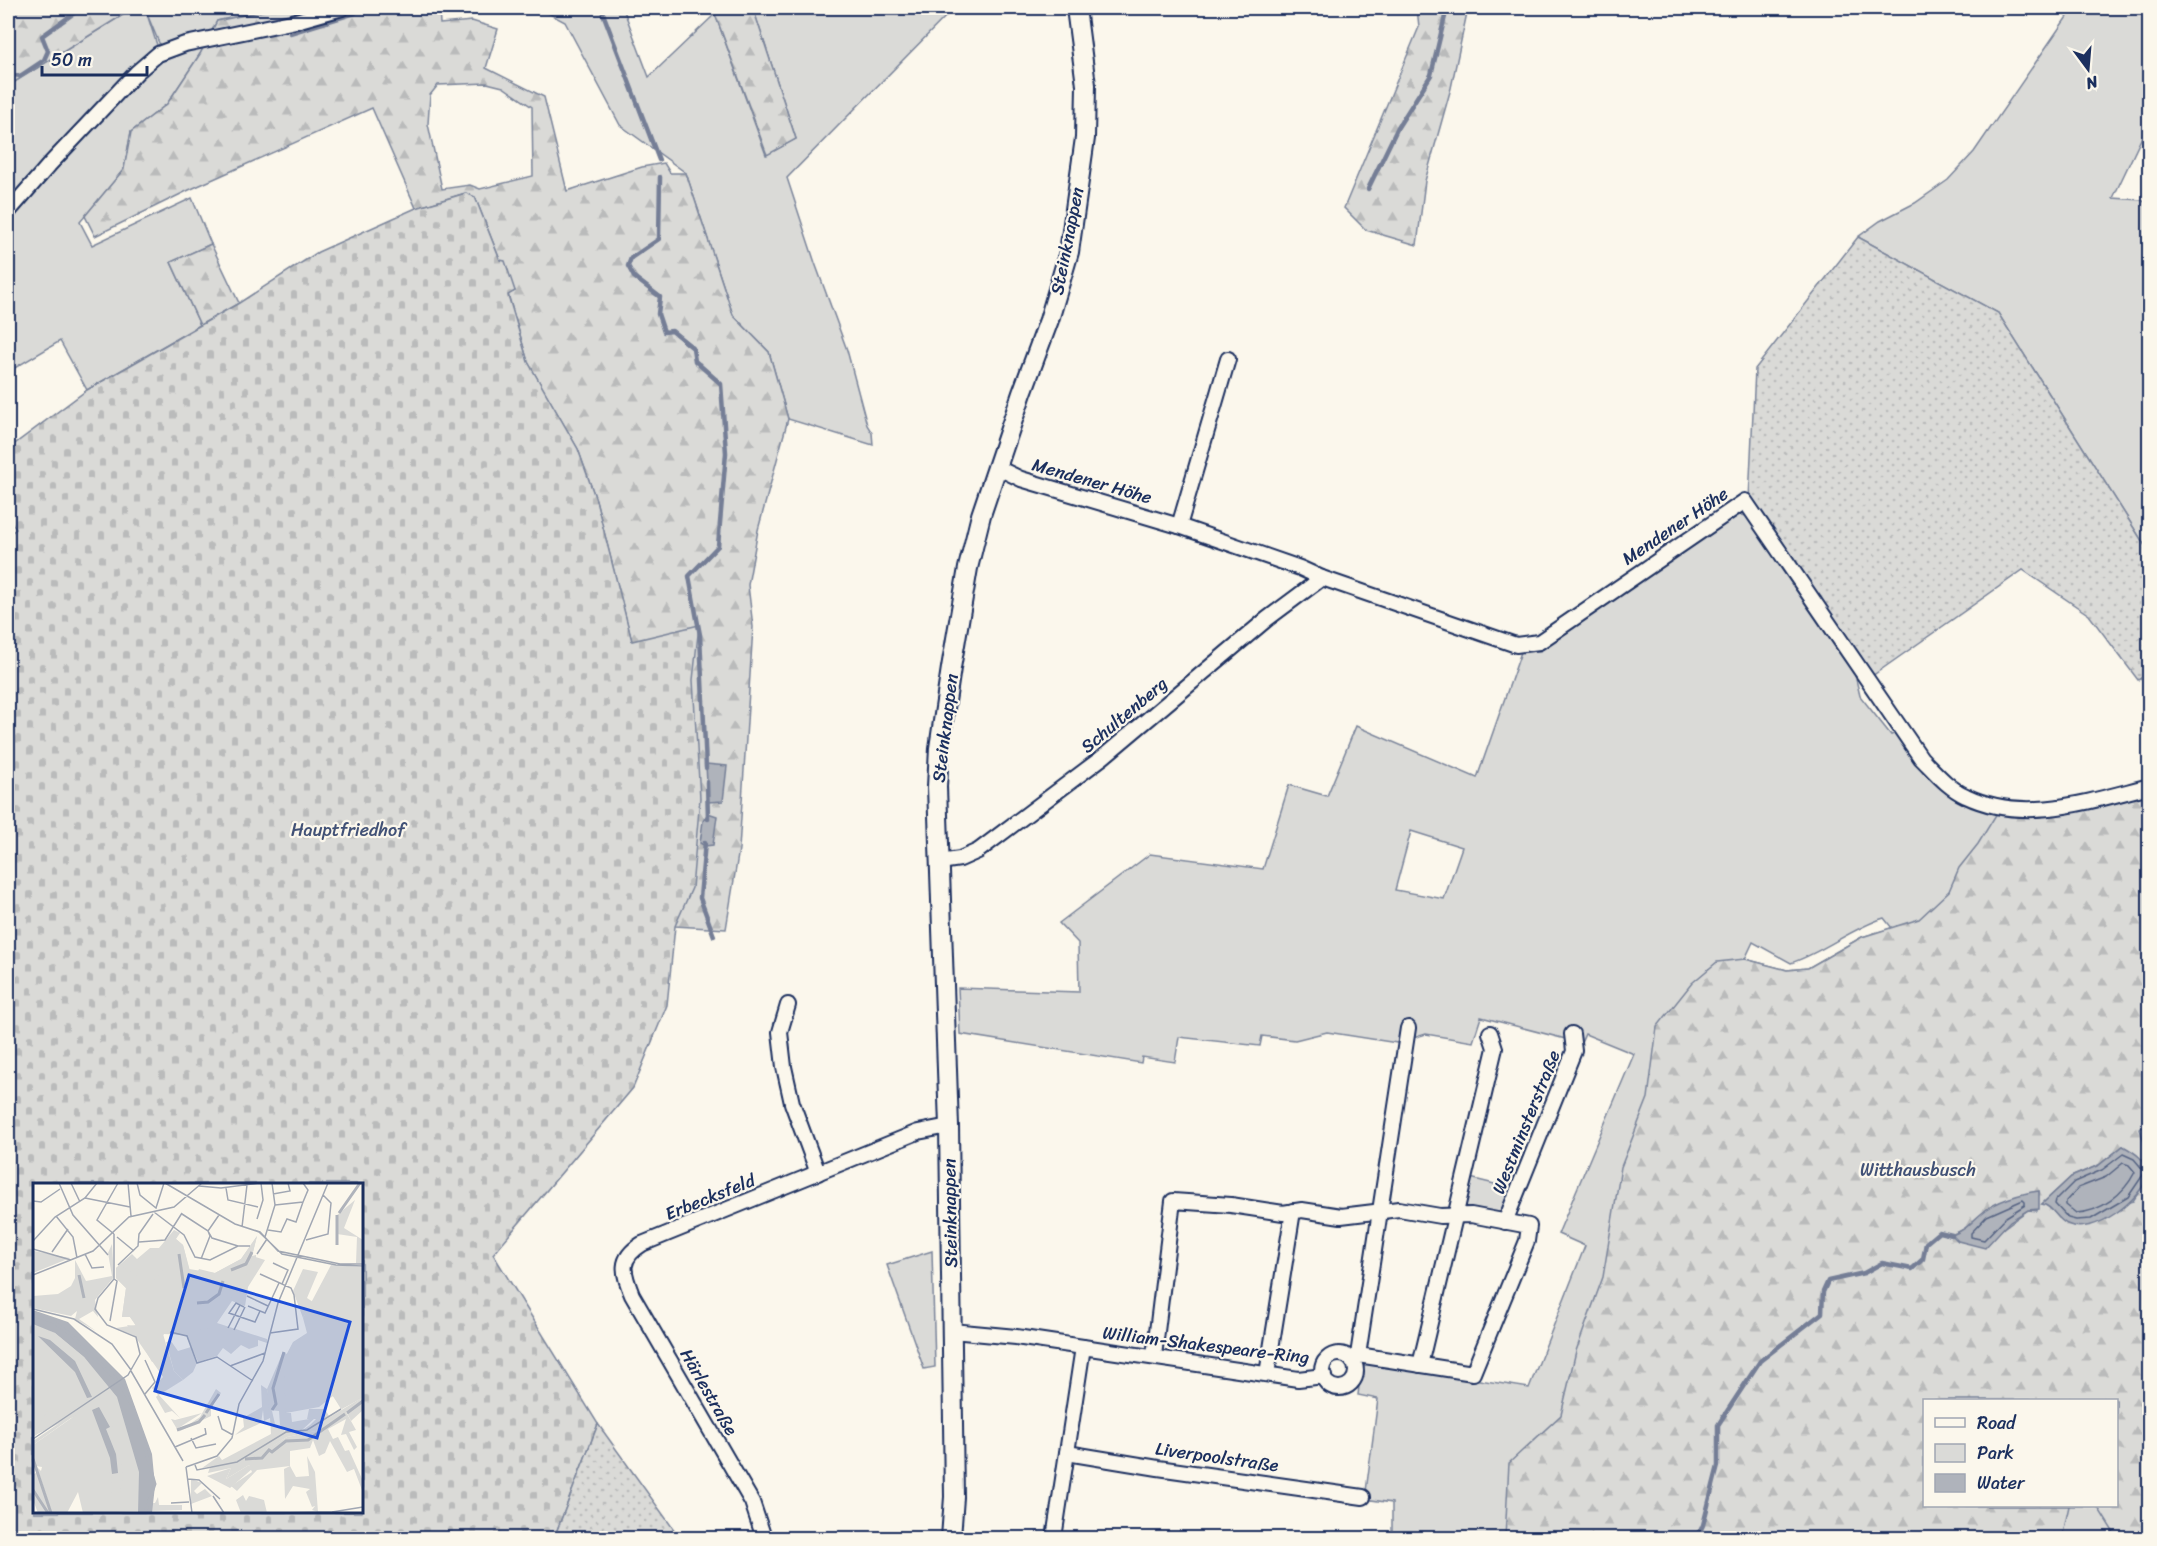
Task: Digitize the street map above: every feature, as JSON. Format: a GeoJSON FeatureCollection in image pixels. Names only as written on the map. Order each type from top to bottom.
{"type":"FeatureCollection","features":[{"type":"Feature","properties":{"kind":"street"},"geometry":{"type":"LineString","coordinates":[[8,212],[129,80],[158,54],[185,44],[296,21],[342,8]]}},
{"type":"Feature","properties":{"kind":"street","name":"Steinknappen"},"geometry":{"type":"LineString","coordinates":[[951,1539],[954,1497],[952,1331],[949,1126],[937,787],[940,737],[968,568],[981,515],[1049,320],[1068,252],[1085,138],[1086,85],[1076,8]]}},
{"type":"Feature","properties":{"kind":"street"},"geometry":{"type":"LineString","coordinates":[[1179,526],[1228,359]]}},
{"type":"Feature","properties":{"kind":"street","name":"Mendener Höhe"},"geometry":{"type":"LineString","coordinates":[[996,467],[1021,479],[1179,526],[1516,645],[1539,642],[1744,501],[1921,758],[1946,783],[1966,796],[1996,806],[2032,811],[2150,786]]}},
{"type":"Feature","properties":{"kind":"street","name":"Schultenberg"},"geometry":{"type":"LineString","coordinates":[[940,862],[960,859],[978,851],[1103,756],[1267,619],[1322,578]]}},
{"type":"Feature","properties":{"kind":"street"},"geometry":{"type":"LineString","coordinates":[[788,1005],[780,1032],[784,1067],[792,1103],[818,1173]]}},
{"type":"Feature","properties":{"kind":"street"},"geometry":{"type":"LineString","coordinates":[[1324,1376],[1326,1381],[1334,1386],[1348,1385],[1356,1374],[1355,1357],[1408,1028]]}},
{"type":"Feature","properties":{"kind":"street","name":"Westminsterstraße"},"geometry":{"type":"LineString","coordinates":[[1420,1365],[1495,1048],[1490,1033]]}},
{"type":"Feature","properties":{"kind":"street","name":"Westminsterstraße"},"geometry":{"type":"LineString","coordinates":[[1505,1222],[1574,1051],[1572,1034]]}},
{"type":"Feature","properties":{"kind":"street","name":"Erbecksfeld"},"geometry":{"type":"LineString","coordinates":[[624,1264],[631,1251],[642,1244],[918,1132],[949,1126]]}},
{"type":"Feature","properties":{"kind":"street","name":"Westminsterstraße"},"geometry":{"type":"LineString","coordinates":[[1154,1356],[1173,1201],[1231,1205],[1283,1213],[1302,1210],[1341,1216],[1399,1209],[1440,1216],[1471,1215],[1529,1226],[1527,1242],[1473,1373],[1339,1354],[1329,1357],[1323,1366],[1324,1376]]}},
{"type":"Feature","properties":{"kind":"street"},"geometry":{"type":"LineString","coordinates":[[1267,1374],[1293,1211]]}},
{"type":"Feature","properties":{"kind":"street","name":"Härlestraße"},"geometry":{"type":"LineString","coordinates":[[624,1264],[625,1276],[632,1295],[743,1485],[752,1502],[764,1539]]}},
{"type":"Feature","properties":{"kind":"street","name":"William-Shakespeare-Ring"},"geometry":{"type":"LineString","coordinates":[[952,1331],[1016,1337],[1154,1356],[1298,1379],[1324,1376]]}},
{"type":"Feature","properties":{"kind":"street","name":"William-Shakespeare-Ring"},"geometry":{"type":"LineString","coordinates":[[1054,1539],[1083,1347]]}},
{"type":"Feature","properties":{"kind":"street","name":"Liverpoolstraße"},"geometry":{"type":"LineString","coordinates":[[1067,1453],[1363,1497]]}},
{"type":"Feature","properties":{"kind":"green space"},"geometry":{"type":"Polygon","coordinates":[[[8,8],[134,8],[8,86],[8,8]]]}},
{"type":"Feature","properties":{"kind":"green space"},"geometry":{"type":"Polygon","coordinates":[[[134,8],[276,8],[217,21],[200,54],[167,104],[131,132],[124,169],[80,222],[92,245],[192,198],[211,244],[171,262],[200,325],[87,390],[60,341],[8,372],[8,222],[55,167],[164,55],[147,14],[157,45],[8,207],[8,86],[134,8]]]}},
{"type":"Feature","properties":{"kind":"green space"},"geometry":{"type":"Polygon","coordinates":[[[276,8],[439,8],[440,24],[472,21],[498,29],[486,68],[544,97],[567,191],[642,167],[664,163],[670,173],[686,173],[733,315],[769,352],[788,419],[758,530],[748,585],[753,627],[739,849],[726,929],[675,926],[632,642],[596,500],[578,449],[528,362],[508,294],[515,291],[475,197],[465,193],[416,208],[372,108],[189,190],[95,236],[85,216],[124,169],[131,132],[167,104],[200,54],[217,21],[276,8]],[[487,83],[438,85],[430,95],[428,124],[442,189],[470,185],[480,189],[533,176],[532,107],[503,87],[487,83]]]}},
{"type":"Feature","properties":{"kind":"green space"},"geometry":{"type":"Polygon","coordinates":[[[542,8],[623,8],[649,77],[715,14],[766,155],[796,139],[753,8],[954,8],[787,178],[847,350],[867,425],[872,433],[873,445],[788,419],[769,352],[733,315],[686,173],[620,125],[565,22],[542,8]]]}},
{"type":"Feature","properties":{"kind":"green space"},"geometry":{"type":"Polygon","coordinates":[[[722,8],[753,8],[796,139],[767,155],[715,14],[722,8]]]}},
{"type":"Feature","properties":{"kind":"green space"},"geometry":{"type":"Polygon","coordinates":[[[1417,8],[1468,8],[1451,88],[1425,181],[1417,245],[1366,230],[1344,208],[1419,27],[1417,8]]]}},
{"type":"Feature","properties":{"kind":"green space"},"geometry":{"type":"Polygon","coordinates":[[[2073,8],[2149,8],[2149,122],[2113,198],[2142,200],[2149,206],[2149,552],[1998,313],[1858,237],[1948,180],[1974,152],[2073,8]]]}},
{"type":"Feature","properties":{"kind":"green space","name":"Hauptfriedhof"},"geometry":{"type":"Polygon","coordinates":[[[466,193],[475,197],[500,260],[505,261],[515,291],[508,295],[528,362],[578,449],[596,500],[632,641],[699,625],[693,680],[700,798],[692,888],[675,926],[667,1005],[633,1088],[493,1254],[598,1424],[554,1538],[8,1538],[8,535],[16,529],[8,517],[8,449],[87,390],[239,303],[318,252],[416,208],[466,193]]]}},
{"type":"Feature","properties":{"kind":"green space"},"geometry":{"type":"Polygon","coordinates":[[[1858,237],[1998,313],[2149,552],[2149,673],[2138,680],[2089,615],[2023,570],[1872,676],[1749,500],[1755,369],[1858,237]]]}},
{"type":"Feature","properties":{"kind":"green space"},"geometry":{"type":"Polygon","coordinates":[[[211,244],[239,303],[200,325],[171,262],[211,244]]]}},
{"type":"Feature","properties":{"kind":"green space"},"geometry":{"type":"Polygon","coordinates":[[[1731,514],[1748,516],[1854,671],[1860,696],[1891,735],[1897,733],[1945,789],[1968,803],[1992,811],[2018,814],[2071,809],[2149,791],[2149,1538],[1392,1538],[1392,1503],[1365,1499],[1378,1399],[1358,1395],[1361,1370],[1367,1362],[1529,1388],[1585,1246],[1558,1234],[1634,1054],[1585,1034],[1581,1043],[1481,1017],[1473,1042],[1426,1034],[1397,1043],[1327,1032],[1295,1040],[1262,1036],[1260,1046],[1179,1037],[1175,1062],[1142,1057],[1141,1063],[960,1034],[958,988],[1079,992],[1078,943],[1059,923],[1150,854],[1263,869],[1289,785],[1327,796],[1356,726],[1477,778],[1521,652],[1540,651],[1731,514]],[[1411,831],[1395,890],[1444,899],[1462,847],[1411,831]],[[1884,918],[1791,963],[1753,942],[1745,959],[1787,970],[1808,968],[1862,937],[1892,928],[1884,918]]]}},
{"type":"Feature","properties":{"kind":"green space","name":"Witthausbusch"},"geometry":{"type":"Polygon","coordinates":[[[2149,791],[2150,1122],[2140,1129],[2145,1146],[2149,1148],[2149,1174],[2146,1163],[2123,1146],[2099,1165],[2071,1177],[2042,1204],[2048,1205],[2059,1218],[2133,1201],[2149,1176],[2149,1538],[2117,1538],[2098,1507],[2118,1507],[2118,1399],[1923,1399],[1923,1507],[2069,1507],[2062,1538],[1505,1538],[1509,1463],[1561,1415],[1576,1351],[1603,1277],[1621,1167],[1648,1098],[1657,1027],[1692,983],[1717,962],[1745,959],[1787,970],[1808,968],[1862,937],[1919,919],[1949,891],[1959,868],[1978,844],[1997,813],[2041,814],[2149,791]],[[2039,1192],[1952,1235],[2002,1229],[2028,1210],[2037,1211],[2039,1192]]]}},
{"type":"Feature","properties":{"kind":"green space"},"geometry":{"type":"Polygon","coordinates":[[[1470,1178],[1515,1189],[1505,1211],[1499,1214],[1462,1206],[1470,1178]]]}},
{"type":"Feature","properties":{"kind":"green space"},"geometry":{"type":"Polygon","coordinates":[[[932,1251],[935,1367],[924,1369],[887,1265],[932,1251]]]}},
{"type":"Feature","properties":{"kind":"green space"},"geometry":{"type":"Polygon","coordinates":[[[598,1424],[680,1538],[554,1538],[598,1424]]]}},
{"type":"Feature","properties":{"kind":"water"},"geometry":{"type":"Polygon","coordinates":[[[706,764],[727,766],[723,801],[708,802],[706,764]]]}},
{"type":"Feature","properties":{"kind":"water"},"geometry":{"type":"Polygon","coordinates":[[[708,813],[717,816],[713,845],[705,846],[700,843],[703,821],[708,813]]]}},
{"type":"Feature","properties":{"kind":"water"},"geometry":{"type":"Polygon","coordinates":[[[2123,1146],[2139,1157],[2149,1174],[2137,1194],[2116,1213],[2090,1225],[2078,1227],[2063,1222],[2049,1207],[2042,1204],[2071,1177],[2099,1165],[2123,1146]]]}},
{"type":"Feature","properties":{"kind":"water"},"geometry":{"type":"Polygon","coordinates":[[[2039,1191],[2039,1209],[2028,1210],[2010,1221],[1985,1248],[1958,1241],[1952,1235],[2001,1201],[2039,1191]]]}},
{"type":"Feature","properties":{"kind":"waterway"},"geometry":{"type":"LineString","coordinates":[[8,74],[20,76],[44,60],[48,51],[42,36],[78,8]]}},
{"type":"Feature","properties":{"kind":"waterway"},"geometry":{"type":"LineString","coordinates":[[290,33],[355,13],[362,8]]}},
{"type":"Feature","properties":{"kind":"waterway"},"geometry":{"type":"LineString","coordinates":[[601,8],[659,160]]}},
{"type":"Feature","properties":{"kind":"waterway"},"geometry":{"type":"LineString","coordinates":[[1368,189],[1398,127],[1431,75],[1447,8]]}},
{"type":"Feature","properties":{"kind":"waterway"},"geometry":{"type":"LineString","coordinates":[[660,177],[659,239],[631,258],[628,266],[634,277],[660,297],[658,314],[664,332],[672,331],[693,348],[695,361],[721,384],[726,453],[718,546],[689,576],[700,635],[706,768]]}},
{"type":"Feature","properties":{"kind":"waterway"},"geometry":{"type":"LineString","coordinates":[[707,782],[708,819]]}},
{"type":"Feature","properties":{"kind":"waterway"},"geometry":{"type":"LineString","coordinates":[[705,842],[700,898],[714,936]]}},
{"type":"Feature","properties":{"kind":"waterway"},"geometry":{"type":"LineString","coordinates":[[1697,1538],[1703,1525],[1718,1466],[1718,1425],[1760,1361],[1822,1313],[1823,1292],[1828,1281],[1864,1273],[1882,1263],[1912,1269],[1923,1259],[1926,1243],[1939,1232],[1952,1235]]}}]}
